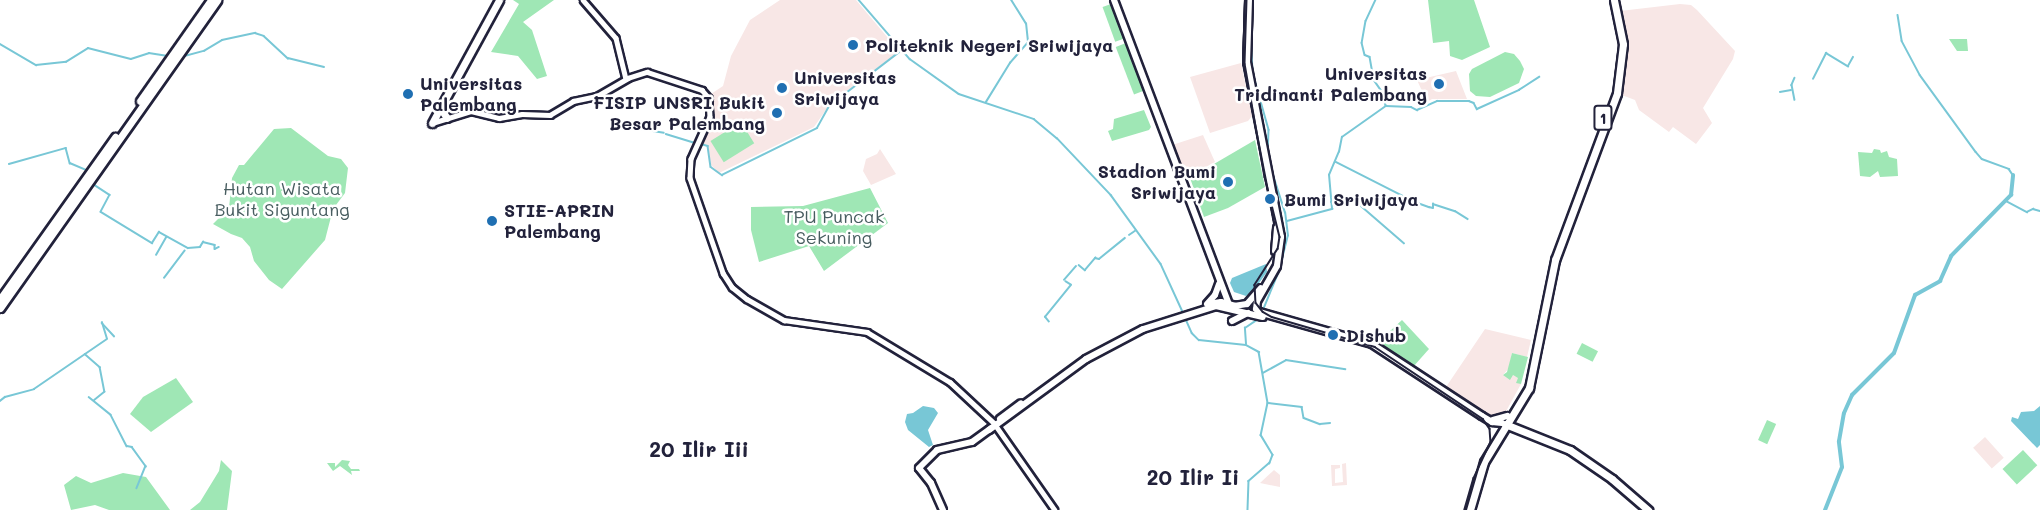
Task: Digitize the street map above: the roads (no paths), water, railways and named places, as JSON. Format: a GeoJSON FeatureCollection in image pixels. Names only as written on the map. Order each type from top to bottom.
{"type":"FeatureCollection","features":[{"type":"Feature","properties":{"kind":"highway"},"geometry":{"type":"LineString","coordinates":[[174,58],[211,0]]}},
{"type":"Feature","properties":{"kind":"highway"},"geometry":{"type":"LineString","coordinates":[[0,308],[4,297],[217,0]]}},
{"type":"Feature","properties":{"kind":"highway"},"geometry":{"type":"LineString","coordinates":[[433,122],[500,0]]}},
{"type":"Feature","properties":{"kind":"highway"},"geometry":{"type":"LineString","coordinates":[[433,122],[500,0]]}},
{"type":"Feature","properties":{"kind":"highway","name":"1"},"geometry":{"type":"LineString","coordinates":[[1506,424],[1525,383],[1555,260],[1578,190],[1617,91],[1622,56],[1620,27],[1613,0]]}},
{"type":"Feature","properties":{"kind":"highway"},"geometry":{"type":"LineString","coordinates":[[440,108],[447,118]]}},
{"type":"Feature","properties":{"kind":"highway","name":"1"},"geometry":{"type":"LineString","coordinates":[[1467,510],[1478,465],[1506,424],[1531,379],[1542,316]]}},
{"type":"Feature","properties":{"kind":"highway"},"geometry":{"type":"LineString","coordinates":[[1506,424],[1568,453],[1607,480],[1642,510]]}},
{"type":"Feature","properties":{"kind":"highway"},"geometry":{"type":"LineString","coordinates":[[1506,424],[1570,450],[1612,479],[1648,510]]}},
{"type":"Feature","properties":{"kind":"main road"},"geometry":{"type":"LineString","coordinates":[[583,0],[616,38],[626,79]]}},
{"type":"Feature","properties":{"kind":"main road"},"geometry":{"type":"LineString","coordinates":[[1113,0],[1229,306],[1374,348],[1488,425],[1506,424]]}},
{"type":"Feature","properties":{"kind":"main road"},"geometry":{"type":"LineString","coordinates":[[1248,0],[1244,63],[1277,229],[1270,279]]}},
{"type":"Feature","properties":{"kind":"main road"},"geometry":{"type":"LineString","coordinates":[[433,122],[471,111],[499,118],[553,114],[573,101],[597,96],[640,73],[654,73],[694,86],[707,95],[710,117],[688,168],[725,278],[747,299],[784,320],[867,332],[955,386],[995,425],[1052,508]]}},
{"type":"Feature","properties":{"kind":"main road"},"geometry":{"type":"LineString","coordinates":[[1184,313],[1247,304],[1258,296],[1270,279],[1276,266],[1281,242],[1280,225],[1263,158]]}},
{"type":"Feature","properties":{"kind":"main road"},"geometry":{"type":"LineString","coordinates":[[1260,314],[1256,305],[1258,296],[1272,268]]}},
{"type":"Feature","properties":{"kind":"main road"},"geometry":{"type":"LineString","coordinates":[[1219,283],[1231,298],[1247,304]]}},
{"type":"Feature","properties":{"kind":"main road"},"geometry":{"type":"LineString","coordinates":[[943,510],[930,483],[919,468],[933,453],[946,447],[972,442],[1097,352],[1137,332],[1206,304],[1215,295],[1219,283]]}},
{"type":"Feature","properties":{"kind":"main road"},"geometry":{"type":"LineString","coordinates":[[1206,304],[1229,306],[1293,322],[1374,348],[1487,420],[1506,424]]}},
{"type":"Feature","properties":{"kind":"main road"},"geometry":{"type":"LineString","coordinates":[[1232,321],[1248,313]]}},
{"type":"Feature","properties":{"kind":"water"},"geometry":{"type":"Polygon","coordinates":[[[1266,264],[1267,272],[1254,290],[1246,296],[1234,292],[1230,283],[1232,278],[1266,264]]]}},
{"type":"Feature","properties":{"kind":"water"},"geometry":{"type":"Polygon","coordinates":[[[923,406],[934,408],[938,413],[928,430],[933,445],[929,447],[908,430],[905,422],[907,414],[923,406]]]}},
{"type":"Feature","properties":{"kind":"water"},"geometry":{"type":"Polygon","coordinates":[[[2040,406],[2040,445],[2037,448],[2011,421],[2012,417],[2018,419],[2021,412],[2034,411],[2040,406]]]}},
{"type":"Feature","properties":{"kind":"waterway"},"geometry":{"type":"LineString","coordinates":[[859,0],[910,59],[959,94],[1034,119],[1057,138],[1111,195],[1161,264],[1183,312]]}},
{"type":"Feature","properties":{"kind":"waterway"},"geometry":{"type":"LineString","coordinates":[[986,102],[1010,63],[1028,42],[1026,24],[1011,0]]}},
{"type":"Feature","properties":{"kind":"waterway"},"geometry":{"type":"LineString","coordinates":[[1252,0],[1252,6]]}},
{"type":"Feature","properties":{"kind":"waterway"},"geometry":{"type":"LineString","coordinates":[[1376,0],[1366,21],[1362,43],[1365,55],[1370,57],[1374,80],[1383,93],[1386,106]]}},
{"type":"Feature","properties":{"kind":"waterway"},"geometry":{"type":"LineString","coordinates":[[1898,15],[1902,41],[1920,75],[1982,159],[2009,169],[2013,175]]}},
{"type":"Feature","properties":{"kind":"waterway"},"geometry":{"type":"LineString","coordinates":[[1251,29],[1253,73],[1269,130],[1268,153]]}},
{"type":"Feature","properties":{"kind":"waterway"},"geometry":{"type":"LineString","coordinates":[[181,57],[204,51],[222,40],[255,33],[264,36],[288,58],[324,67]]}},
{"type":"Feature","properties":{"kind":"waterway"},"geometry":{"type":"LineString","coordinates":[[0,44],[36,65],[66,62],[88,48],[131,59],[149,53],[168,56]]}},
{"type":"Feature","properties":{"kind":"waterway"},"geometry":{"type":"LineString","coordinates":[[701,144],[708,146],[711,167],[722,175],[817,128],[829,106],[902,50]]}},
{"type":"Feature","properties":{"kind":"waterway"},"geometry":{"type":"LineString","coordinates":[[1813,79],[1826,53],[1848,66],[1853,57]]}},
{"type":"Feature","properties":{"kind":"waterway"},"geometry":{"type":"LineString","coordinates":[[1287,221],[1332,209],[1329,175],[1339,152],[1342,137],[1386,106],[1411,107],[1417,110],[1437,101],[1469,101],[1474,103],[1477,109],[1519,90],[1539,77]]}},
{"type":"Feature","properties":{"kind":"waterway"},"geometry":{"type":"LineString","coordinates":[[1795,78],[1792,85],[1795,100]]}},
{"type":"Feature","properties":{"kind":"waterway"},"geometry":{"type":"LineString","coordinates":[[1780,92],[1791,90]]}},
{"type":"Feature","properties":{"kind":"waterway"},"geometry":{"type":"LineString","coordinates":[[634,128],[664,133]]}},
{"type":"Feature","properties":{"kind":"waterway"},"geometry":{"type":"LineString","coordinates":[[666,134],[696,143]]}},
{"type":"Feature","properties":{"kind":"waterway"},"geometry":{"type":"LineString","coordinates":[[9,164],[66,148],[70,163],[89,171]]}},
{"type":"Feature","properties":{"kind":"waterway"},"geometry":{"type":"LineString","coordinates":[[1336,162],[1415,202],[1433,208],[1433,204],[1455,211],[1468,219]]}},
{"type":"Feature","properties":{"kind":"waterway"},"geometry":{"type":"LineString","coordinates":[[1263,310],[1279,271],[1288,236],[1285,213],[1271,169]]}},
{"type":"Feature","properties":{"kind":"waterway"},"geometry":{"type":"LineString","coordinates":[[96,174],[93,184],[110,195],[101,212],[152,243],[159,232],[188,248],[200,247],[203,242],[215,245],[215,249],[219,247]]}},
{"type":"Feature","properties":{"kind":"waterway"},"geometry":{"type":"LineString","coordinates":[[1825,510],[1842,467],[1839,441],[1844,413],[1852,395],[1894,353],[1915,295],[1940,281],[1951,256],[2011,195],[2013,175]]}},
{"type":"Feature","properties":{"kind":"waterway"},"geometry":{"type":"LineString","coordinates":[[1352,198],[1404,243]]}},
{"type":"Feature","properties":{"kind":"waterway"},"geometry":{"type":"LineString","coordinates":[[1331,202],[1344,201]]}},
{"type":"Feature","properties":{"kind":"waterway"},"geometry":{"type":"LineString","coordinates":[[2006,201],[2027,212],[2033,209],[2040,211]]}},
{"type":"Feature","properties":{"kind":"waterway"},"geometry":{"type":"LineString","coordinates":[[1129,235],[1135,231]]}},
{"type":"Feature","properties":{"kind":"waterway"},"geometry":{"type":"LineString","coordinates":[[156,255],[166,238]]}},
{"type":"Feature","properties":{"kind":"waterway"},"geometry":{"type":"LineString","coordinates":[[1079,265],[1085,270],[1095,258],[1099,259],[1125,238]]}},
{"type":"Feature","properties":{"kind":"waterway"},"geometry":{"type":"LineString","coordinates":[[164,278],[184,251]]}},
{"type":"Feature","properties":{"kind":"waterway"},"geometry":{"type":"LineString","coordinates":[[1064,280],[1076,266]]}},
{"type":"Feature","properties":{"kind":"waterway"},"geometry":{"type":"LineString","coordinates":[[1049,322],[1045,317],[1071,285],[1066,282]]}},
{"type":"Feature","properties":{"kind":"waterway"},"geometry":{"type":"LineString","coordinates":[[1185,317],[1192,333],[1199,340],[1246,345],[1259,352],[1268,403],[1261,435],[1273,455],[1270,463],[1249,481],[1248,510]]}},
{"type":"Feature","properties":{"kind":"waterway"},"geometry":{"type":"LineString","coordinates":[[1246,344],[1245,328],[1260,318]]}},
{"type":"Feature","properties":{"kind":"waterway"},"geometry":{"type":"LineString","coordinates":[[0,401],[5,397],[34,389],[107,339],[102,323],[114,336]]}},
{"type":"Feature","properties":{"kind":"waterway"},"geometry":{"type":"LineString","coordinates":[[85,354],[100,367],[105,392],[95,400]]}},
{"type":"Feature","properties":{"kind":"waterway"},"geometry":{"type":"LineString","coordinates":[[1263,373],[1286,360],[1345,369]]}},
{"type":"Feature","properties":{"kind":"waterway"},"geometry":{"type":"LineString","coordinates":[[89,397],[111,415],[127,446],[132,447],[146,466],[137,488]]}},
{"type":"Feature","properties":{"kind":"waterway"},"geometry":{"type":"LineString","coordinates":[[1269,403],[1302,407],[1304,418],[1320,424],[1330,423]]}},
{"type":"Feature","properties":{"kind":"tram line"},"geometry":{"type":"LineString","coordinates":[[1247,0],[1245,64],[1265,177],[1280,237],[1278,249],[1255,285],[1256,303],[1263,312],[1272,317],[1375,347],[1483,419],[1490,429],[1491,442],[1474,478],[1465,510]]}},
{"type":"Feature","properties":{"kind":"place","name":"Politeknik Negeri Sriwijaya"},"geometry":{"type":"Point","coordinates":[853,45]}},
{"type":"Feature","properties":{"kind":"place","name":"Universitas Tridinanti Palembang"},"geometry":{"type":"Point","coordinates":[1439,84]}},
{"type":"Feature","properties":{"kind":"place","name":"Universitas Sriwijaya"},"geometry":{"type":"Point","coordinates":[782,88]}},
{"type":"Feature","properties":{"kind":"place","name":"Universitas Palembang"},"geometry":{"type":"Point","coordinates":[408,94]}},
{"type":"Feature","properties":{"kind":"place","name":"FISIP UNSRI Bukit Besar Palembang"},"geometry":{"type":"Point","coordinates":[777,113]}},
{"type":"Feature","properties":{"kind":"place","name":"Stadion Bumi Sriwijaya"},"geometry":{"type":"Point","coordinates":[1228,182]}},
{"type":"Feature","properties":{"kind":"place","name":"Bumi Sriwijaya"},"geometry":{"type":"Point","coordinates":[1270,199]}},
{"type":"Feature","properties":{"kind":"place","name":"STIE-APRIN Palembang"},"geometry":{"type":"Point","coordinates":[492,221]}},
{"type":"Feature","properties":{"kind":"place","name":"Dishub"},"geometry":{"type":"Point","coordinates":[1333,335]}},
{"type":"Feature","properties":{"kind":"district","name":"20 Ilir Iii"},"geometry":{"type":"Point","coordinates":[699,449]}},
{"type":"Feature","properties":{"kind":"district","name":"20 Ilir Ii"},"geometry":{"type":"Point","coordinates":[1193,477]}},
{"type":"Feature","properties":{"kind":"park label","name":"Hutan Wisata Bukit Siguntang"},"geometry":{"type":"Point","coordinates":[282,199]}},
{"type":"Feature","properties":{"kind":"park label","name":"TPU Puncak Sekuning"},"geometry":{"type":"Point","coordinates":[834,227]}}]}
